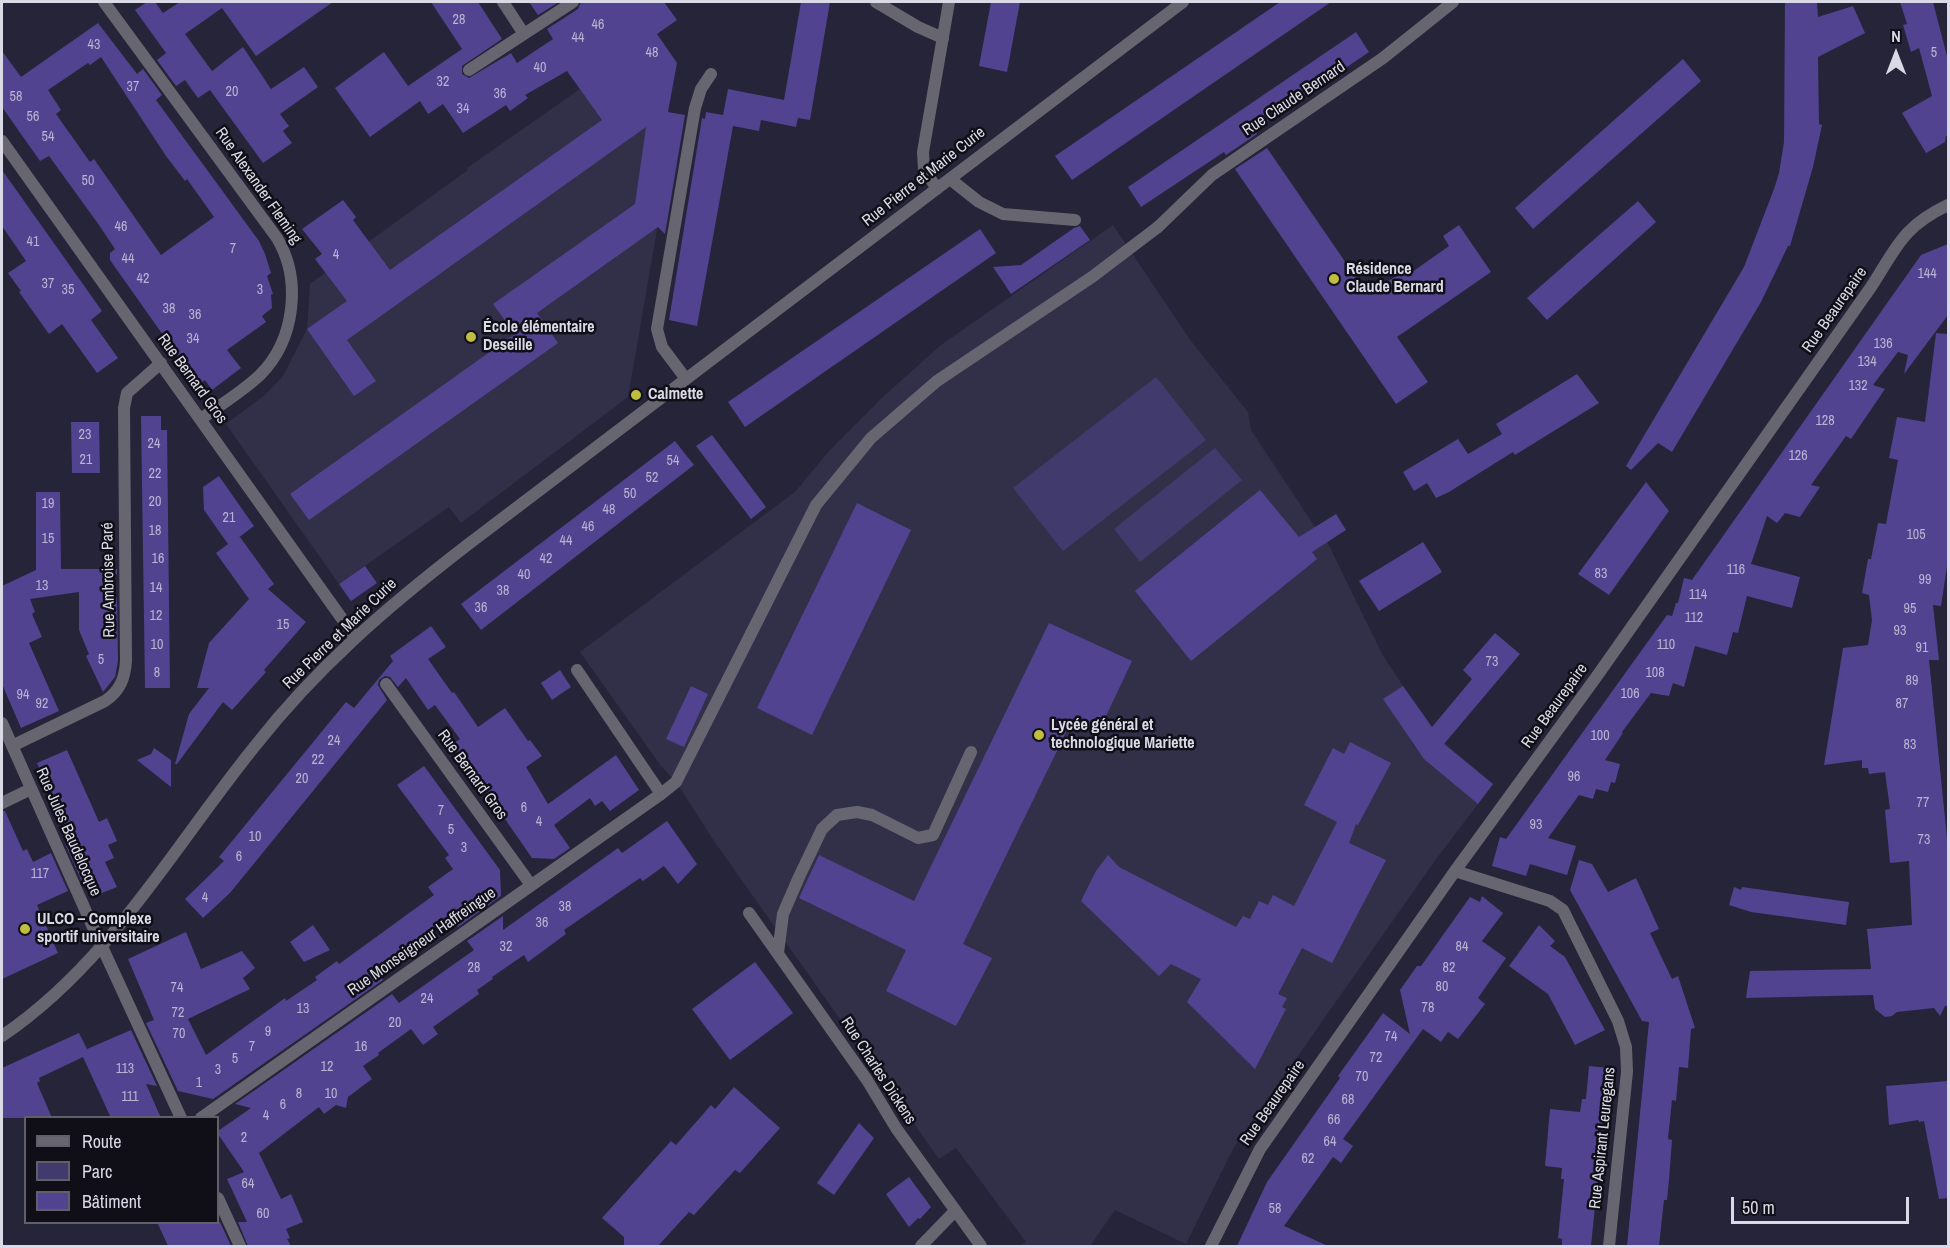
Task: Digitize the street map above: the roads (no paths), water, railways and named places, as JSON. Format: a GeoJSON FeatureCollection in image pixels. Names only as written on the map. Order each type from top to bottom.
{"type":"FeatureCollection","features":[{"type":"Feature","properties":{"kind":"street","name":"Rue Alexander Fleming"},"geometry":{"type":"LineString","coordinates":[[104,2],[278,238],[288,259],[292,298],[288,325],[279,348],[261,374],[201,419]]}},
{"type":"Feature","properties":{"kind":"street"},"geometry":{"type":"LineString","coordinates":[[503,2],[524,34]]}},
{"type":"Feature","properties":{"kind":"street"},"geometry":{"type":"LineString","coordinates":[[469,70],[573,2]]}},
{"type":"Feature","properties":{"kind":"street"},"geometry":{"type":"LineString","coordinates":[[876,2],[918,27],[943,38]]}},
{"type":"Feature","properties":{"kind":"street"},"geometry":{"type":"LineString","coordinates":[[937,189],[924,169],[923,153],[949,2]]}},
{"type":"Feature","properties":{"kind":"street","name":"Rue Pierre et Marie Curie"},"geometry":{"type":"LineString","coordinates":[[2,1036],[61,988],[102,947],[256,743],[355,637],[407,591],[1183,2]]}},
{"type":"Feature","properties":{"kind":"street","name":"Rue Claude Bernard"},"geometry":{"type":"LineString","coordinates":[[661,794],[676,782],[816,505],[871,438],[937,381],[1092,276],[1158,227],[1212,175],[1383,58],[1453,2]]}},
{"type":"Feature","properties":{"kind":"street"},"geometry":{"type":"LineString","coordinates":[[686,379],[662,347],[657,329],[695,108],[701,89],[711,74]]}},
{"type":"Feature","properties":{"kind":"street","name":"Rue Bernard Gros"},"geometry":{"type":"LineString","coordinates":[[2,141],[355,637]]}},
{"type":"Feature","properties":{"kind":"street"},"geometry":{"type":"LineString","coordinates":[[950,179],[979,202],[1003,213],[1075,220]]}},
{"type":"Feature","properties":{"kind":"street","name":"Rue Beaurepaire"},"geometry":{"type":"LineString","coordinates":[[1211,1246],[1260,1149],[1455,871],[1597,676],[1871,287],[1894,250],[1911,228],[1948,205]]}},
{"type":"Feature","properties":{"kind":"street","name":"Rue Ambroise Paré"},"geometry":{"type":"LineString","coordinates":[[12,746],[105,701],[112,696],[123,681],[126,661],[124,408],[127,393],[160,363]]}},
{"type":"Feature","properties":{"kind":"street"},"geometry":{"type":"LineString","coordinates":[[577,670],[661,794]]}},
{"type":"Feature","properties":{"kind":"street","name":"Rue Bernard Gros"},"geometry":{"type":"LineString","coordinates":[[386,684],[531,885]]}},
{"type":"Feature","properties":{"kind":"street","name":"Rue Jules Baudelocque"},"geometry":{"type":"LineString","coordinates":[[2,723],[180,1116]]}},
{"type":"Feature","properties":{"kind":"street"},"geometry":{"type":"LineString","coordinates":[[778,953],[783,914],[822,829],[837,815],[857,812],[872,815],[918,837],[933,835],[971,752]]}},
{"type":"Feature","properties":{"kind":"street"},"geometry":{"type":"LineString","coordinates":[[2,803],[31,789]]}},
{"type":"Feature","properties":{"kind":"street","name":"Rue Monseigneur Haffreingue"},"geometry":{"type":"LineString","coordinates":[[204,1116],[661,794]]}},
{"type":"Feature","properties":{"kind":"street","name":"Rue Aspirant Leuregans"},"geometry":{"type":"LineString","coordinates":[[1455,871],[1550,900],[1563,910],[1618,1021],[1626,1047],[1627,1072],[1609,1246]]}},
{"type":"Feature","properties":{"kind":"street","name":"Rue Charles Dickens"},"geometry":{"type":"LineString","coordinates":[[749,913],[867,1080],[896,1128],[981,1246]]}},
{"type":"Feature","properties":{"kind":"street"},"geometry":{"type":"LineString","coordinates":[[219,1200],[240,1246]]}},
{"type":"Feature","properties":{"kind":"street"},"geometry":{"type":"LineString","coordinates":[[921,1246],[955,1211]]}},
{"type":"Feature","properties":{"kind":"place","name":"Résidence Claude Bernard"},"geometry":{"type":"Point","coordinates":[1334,279]}},
{"type":"Feature","properties":{"kind":"place","name":"École élémentaire Deseille"},"geometry":{"type":"Point","coordinates":[471,337]}},
{"type":"Feature","properties":{"kind":"place","name":"Calmette"},"geometry":{"type":"Point","coordinates":[636,395]}},
{"type":"Feature","properties":{"kind":"place","name":"Lycée général et technologique Mariette"},"geometry":{"type":"Point","coordinates":[1039,735]}},
{"type":"Feature","properties":{"kind":"place","name":"ULCO – Complexe sportif universitaire"},"geometry":{"type":"Point","coordinates":[25,929]}}]}
